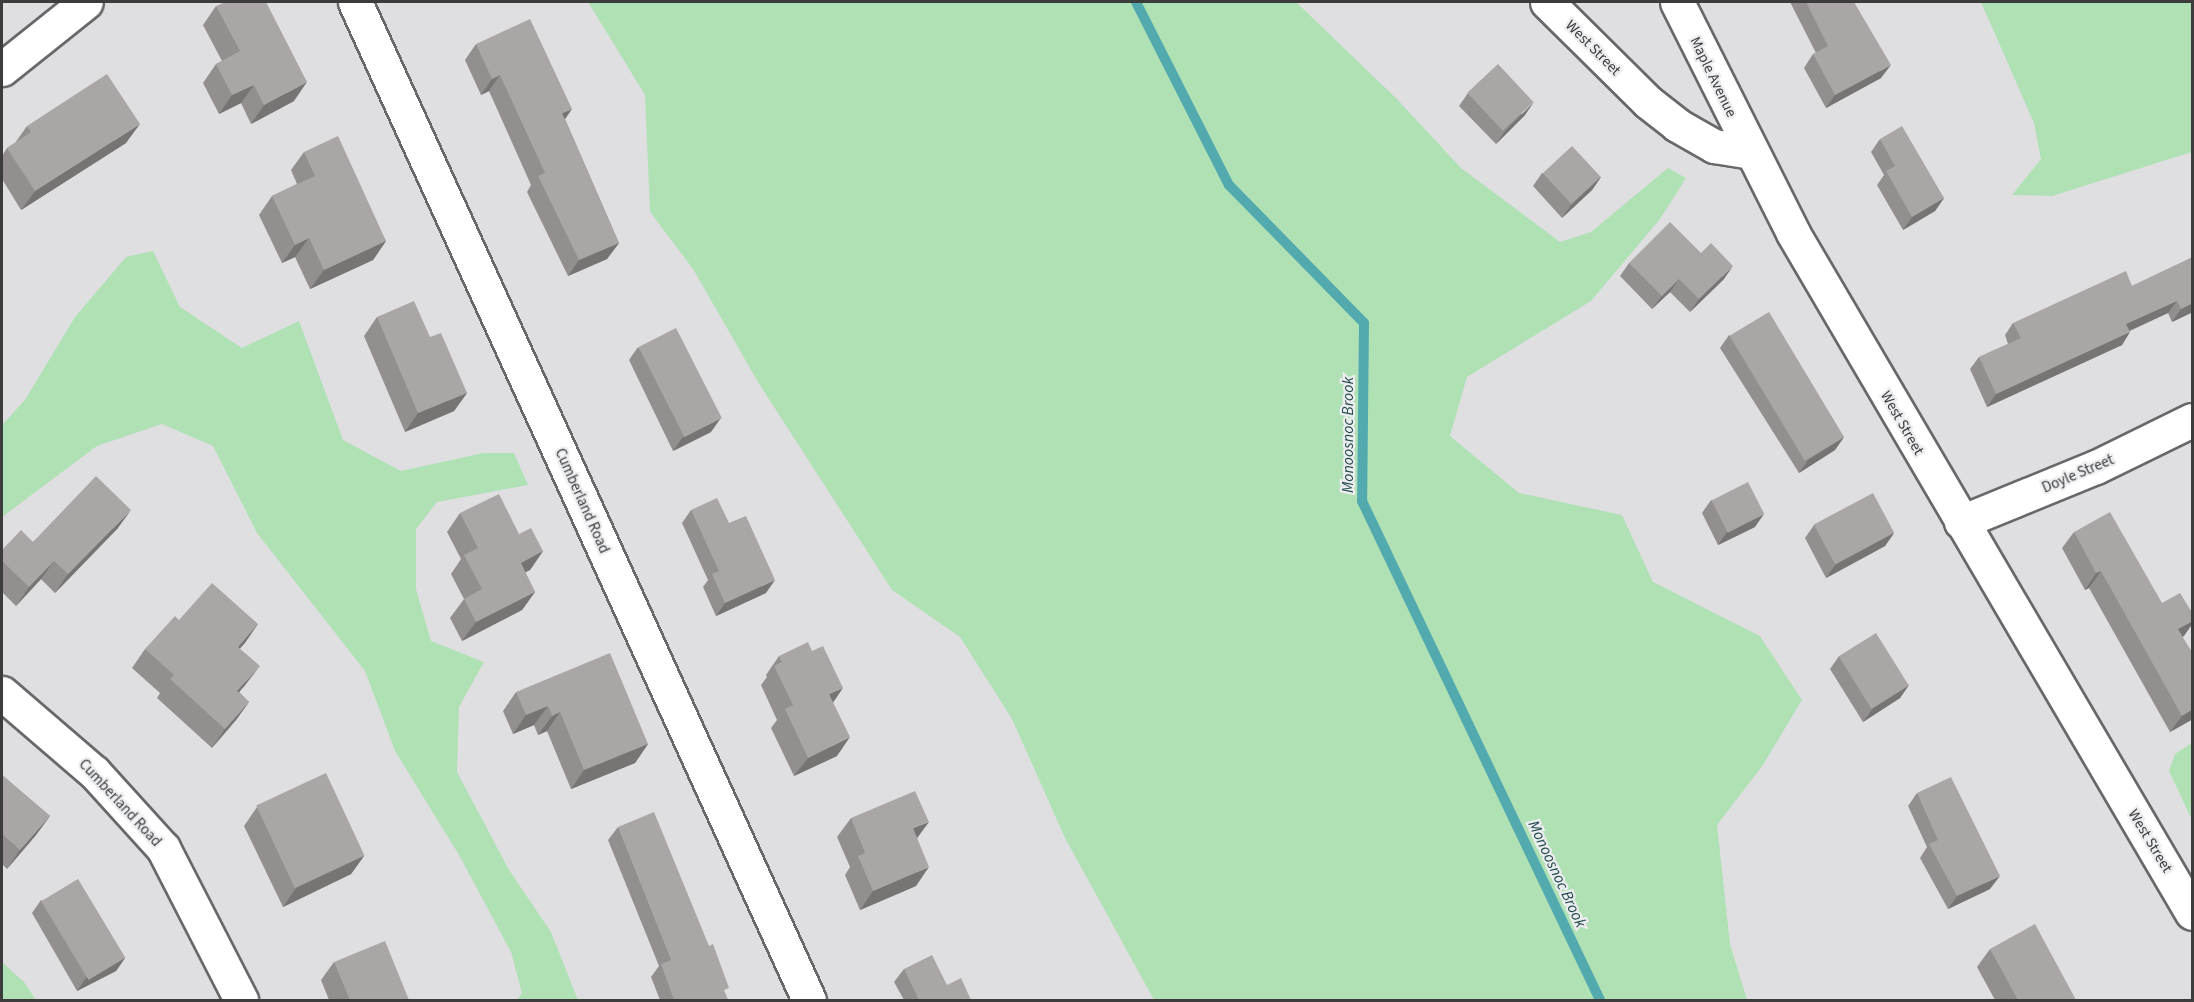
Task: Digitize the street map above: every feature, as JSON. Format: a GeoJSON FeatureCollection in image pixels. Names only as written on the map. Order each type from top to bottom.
{"type":"FeatureCollection","features":[{"type":"Feature","properties":{"kind":"street"},"geometry":{"type":"LineString","coordinates":[[2,69],[86,2]]}},
{"type":"Feature","properties":{"kind":"street","name":"Cumberland Road"},"geometry":{"type":"LineString","coordinates":[[356,2],[809,1000]]}},
{"type":"Feature","properties":{"kind":"street","name":"West Street"},"geometry":{"type":"LineString","coordinates":[[1547,2],[1648,102],[1677,125],[1714,146],[1750,152],[1961,522],[2193,913]]}},
{"type":"Feature","properties":{"kind":"street","name":"Maple Avenue"},"geometry":{"type":"LineString","coordinates":[[1677,2],[1750,152]]}},
{"type":"Feature","properties":{"kind":"street","name":"Doyle Street"},"geometry":{"type":"LineString","coordinates":[[1961,522],[2096,467],[2193,420]]}},
{"type":"Feature","properties":{"kind":"street","name":"Cumberland Road"},"geometry":{"type":"LineString","coordinates":[[2,693],[94,772],[163,848],[241,1000]]}},
{"type":"Feature","properties":{"kind":"green space"},"geometry":{"type":"Polygon","coordinates":[[[588,2],[1296,2],[1397,99],[1461,168],[1560,242],[1591,232],[1668,168],[1686,178],[1660,219],[1591,301],[1467,377],[1450,436],[1519,493],[1622,515],[1653,582],[1760,636],[1802,700],[1763,765],[1717,825],[1730,944],[1747,1000],[1154,1000],[1065,838],[1012,719],[960,637],[892,590],[758,382],[693,269],[650,212],[645,95],[588,2]]]}},
{"type":"Feature","properties":{"kind":"green space"},"geometry":{"type":"Polygon","coordinates":[[[1981,2],[2192,2],[2192,152],[2052,196],[2012,195],[2041,159],[2034,123],[1981,2]]]}},
{"type":"Feature","properties":{"kind":"green space"},"geometry":{"type":"Polygon","coordinates":[[[153,251],[180,307],[242,348],[299,321],[343,440],[401,471],[483,453],[514,453],[528,485],[437,502],[416,529],[416,589],[431,641],[484,662],[459,707],[457,772],[509,870],[551,932],[578,1000],[517,1000],[522,993],[511,952],[459,855],[395,751],[365,671],[257,533],[213,446],[162,424],[97,446],[2,517],[2,425],[25,400],[75,317],[126,257],[153,251]]]}},
{"type":"Feature","properties":{"kind":"green space"},"geometry":{"type":"Polygon","coordinates":[[[2192,743],[2192,820],[2169,771],[2175,754],[2192,743]]]}},
{"type":"Feature","properties":{"kind":"green space"},"geometry":{"type":"Polygon","coordinates":[[[2,962],[24,982],[36,1000],[2,1000],[2,962]]]}},
{"type":"Feature","properties":{"kind":"building"},"geometry":{"type":"Polygon","coordinates":[[[226,2],[266,2],[307,82],[264,105],[254,85],[232,95],[216,64],[240,51],[216,6],[226,2]]]}},
{"type":"Feature","properties":{"kind":"building"},"geometry":{"type":"Polygon","coordinates":[[[1806,2],[1854,2],[1891,65],[1835,95],[1813,54],[1828,46],[1806,2]]]}},
{"type":"Feature","properties":{"kind":"building"},"geometry":{"type":"Polygon","coordinates":[[[530,19],[572,109],[562,113],[619,243],[579,260],[538,176],[545,173],[500,75],[492,79],[476,44],[530,19]]]}},
{"type":"Feature","properties":{"kind":"building"},"geometry":{"type":"Polygon","coordinates":[[[1498,64],[1533,102],[1503,131],[1467,93],[1498,64]]]}},
{"type":"Feature","properties":{"kind":"building"},"geometry":{"type":"Polygon","coordinates":[[[107,74],[140,124],[35,191],[7,148],[31,132],[27,126],[107,74]]]}},
{"type":"Feature","properties":{"kind":"building"},"geometry":{"type":"Polygon","coordinates":[[[1902,126],[1944,198],[1912,217],[1886,171],[1895,166],[1880,139],[1902,126]]]}},
{"type":"Feature","properties":{"kind":"building"},"geometry":{"type":"Polygon","coordinates":[[[338,136],[386,241],[324,270],[309,238],[295,245],[272,196],[315,176],[304,152],[338,136]]]}},
{"type":"Feature","properties":{"kind":"building"},"geometry":{"type":"Polygon","coordinates":[[[1572,146],[1601,177],[1571,204],[1543,173],[1572,146]]]}},
{"type":"Feature","properties":{"kind":"building"},"geometry":{"type":"Polygon","coordinates":[[[1670,222],[1701,253],[1711,243],[1733,266],[1699,299],[1679,279],[1662,296],[1629,263],[1670,222]]]}},
{"type":"Feature","properties":{"kind":"building"},"geometry":{"type":"Polygon","coordinates":[[[2193,257],[2193,303],[2181,309],[2177,301],[2126,324],[2130,332],[1996,394],[1979,357],[2021,338],[2013,323],[2126,271],[2132,286],[2193,257]]]}},
{"type":"Feature","properties":{"kind":"building"},"geometry":{"type":"Polygon","coordinates":[[[414,301],[430,337],[441,333],[467,393],[418,413],[377,317],[414,301]]]}},
{"type":"Feature","properties":{"kind":"building"},"geometry":{"type":"Polygon","coordinates":[[[1769,312],[1844,437],[1805,461],[1730,336],[1769,312]]]}},
{"type":"Feature","properties":{"kind":"building"},"geometry":{"type":"Polygon","coordinates":[[[676,328],[722,418],[684,437],[639,347],[676,328]]]}},
{"type":"Feature","properties":{"kind":"building"},"geometry":{"type":"Polygon","coordinates":[[[96,476],[131,510],[68,574],[54,561],[29,587],[2,561],[2,550],[21,530],[33,542],[96,476]]]}},
{"type":"Feature","properties":{"kind":"building"},"geometry":{"type":"Polygon","coordinates":[[[1748,482],[1764,514],[1728,533],[1711,501],[1748,482]]]}},
{"type":"Feature","properties":{"kind":"building"},"geometry":{"type":"Polygon","coordinates":[[[1873,493],[1894,533],[1835,564],[1814,524],[1873,493]]]}},
{"type":"Feature","properties":{"kind":"building"},"geometry":{"type":"Polygon","coordinates":[[[499,494],[519,534],[531,528],[543,551],[521,563],[535,592],[476,622],[464,599],[482,589],[464,555],[478,548],[460,513],[499,494]]]}},
{"type":"Feature","properties":{"kind":"building"},"geometry":{"type":"Polygon","coordinates":[[[717,498],[729,523],[746,516],[775,580],[725,603],[712,574],[719,571],[691,510],[717,498]]]}},
{"type":"Feature","properties":{"kind":"building"},"geometry":{"type":"Polygon","coordinates":[[[2110,512],[2162,603],[2180,593],[2193,614],[2193,621],[2178,629],[2193,654],[2193,709],[2182,716],[2101,571],[2096,573],[2074,532],[2110,512]]]}},
{"type":"Feature","properties":{"kind":"building"},"geometry":{"type":"Polygon","coordinates":[[[212,583],[258,624],[238,647],[260,666],[237,691],[249,702],[225,729],[170,679],[174,675],[145,649],[175,616],[179,620],[212,583]]]}},
{"type":"Feature","properties":{"kind":"building"},"geometry":{"type":"Polygon","coordinates":[[[1876,633],[1909,686],[1872,709],[1839,656],[1876,633]]]}},
{"type":"Feature","properties":{"kind":"building"},"geometry":{"type":"Polygon","coordinates":[[[808,642],[812,651],[823,646],[843,688],[829,694],[850,737],[808,758],[785,709],[793,705],[774,666],[782,662],[779,656],[808,642]]]}},
{"type":"Feature","properties":{"kind":"building"},"geometry":{"type":"Polygon","coordinates":[[[610,653],[648,744],[584,770],[560,712],[552,716],[548,706],[526,715],[516,692],[610,653]]]}},
{"type":"Feature","properties":{"kind":"building"},"geometry":{"type":"Polygon","coordinates":[[[326,773],[364,855],[295,888],[256,806],[326,773]]]}},
{"type":"Feature","properties":{"kind":"building"},"geometry":{"type":"Polygon","coordinates":[[[2,775],[50,816],[20,850],[2,834],[2,775]]]}},
{"type":"Feature","properties":{"kind":"building"},"geometry":{"type":"Polygon","coordinates":[[[1951,777],[2000,876],[1957,896],[1929,844],[1938,840],[1917,793],[1951,777]]]}},
{"type":"Feature","properties":{"kind":"building"},"geometry":{"type":"Polygon","coordinates":[[[915,791],[929,822],[913,828],[929,867],[873,891],[858,856],[865,853],[851,818],[915,791]]]}},
{"type":"Feature","properties":{"kind":"building"},"geometry":{"type":"Polygon","coordinates":[[[654,812],[709,946],[713,944],[729,988],[724,990],[728,1000],[674,1000],[661,964],[671,960],[618,827],[654,812]]]}},
{"type":"Feature","properties":{"kind":"building"},"geometry":{"type":"Polygon","coordinates":[[[78,879],[125,958],[89,980],[41,901],[78,879]]]}},
{"type":"Feature","properties":{"kind":"building"},"geometry":{"type":"Polygon","coordinates":[[[2035,924],[2076,1000],[2018,1000],[1990,949],[2035,924]]]}},
{"type":"Feature","properties":{"kind":"building"},"geometry":{"type":"Polygon","coordinates":[[[385,941],[409,1000],[350,1000],[334,962],[385,941]]]}},
{"type":"Feature","properties":{"kind":"building"},"geometry":{"type":"Polygon","coordinates":[[[932,955],[947,985],[961,978],[971,1000],[919,1000],[904,969],[932,955]]]}},
{"type":"Feature","properties":{"kind":"waterway","name":"Monoosnoc Brook"},"geometry":{"type":"LineString","coordinates":[[1136,2],[1229,185],[1364,323],[1362,501],[1600,1000]]}}]}
